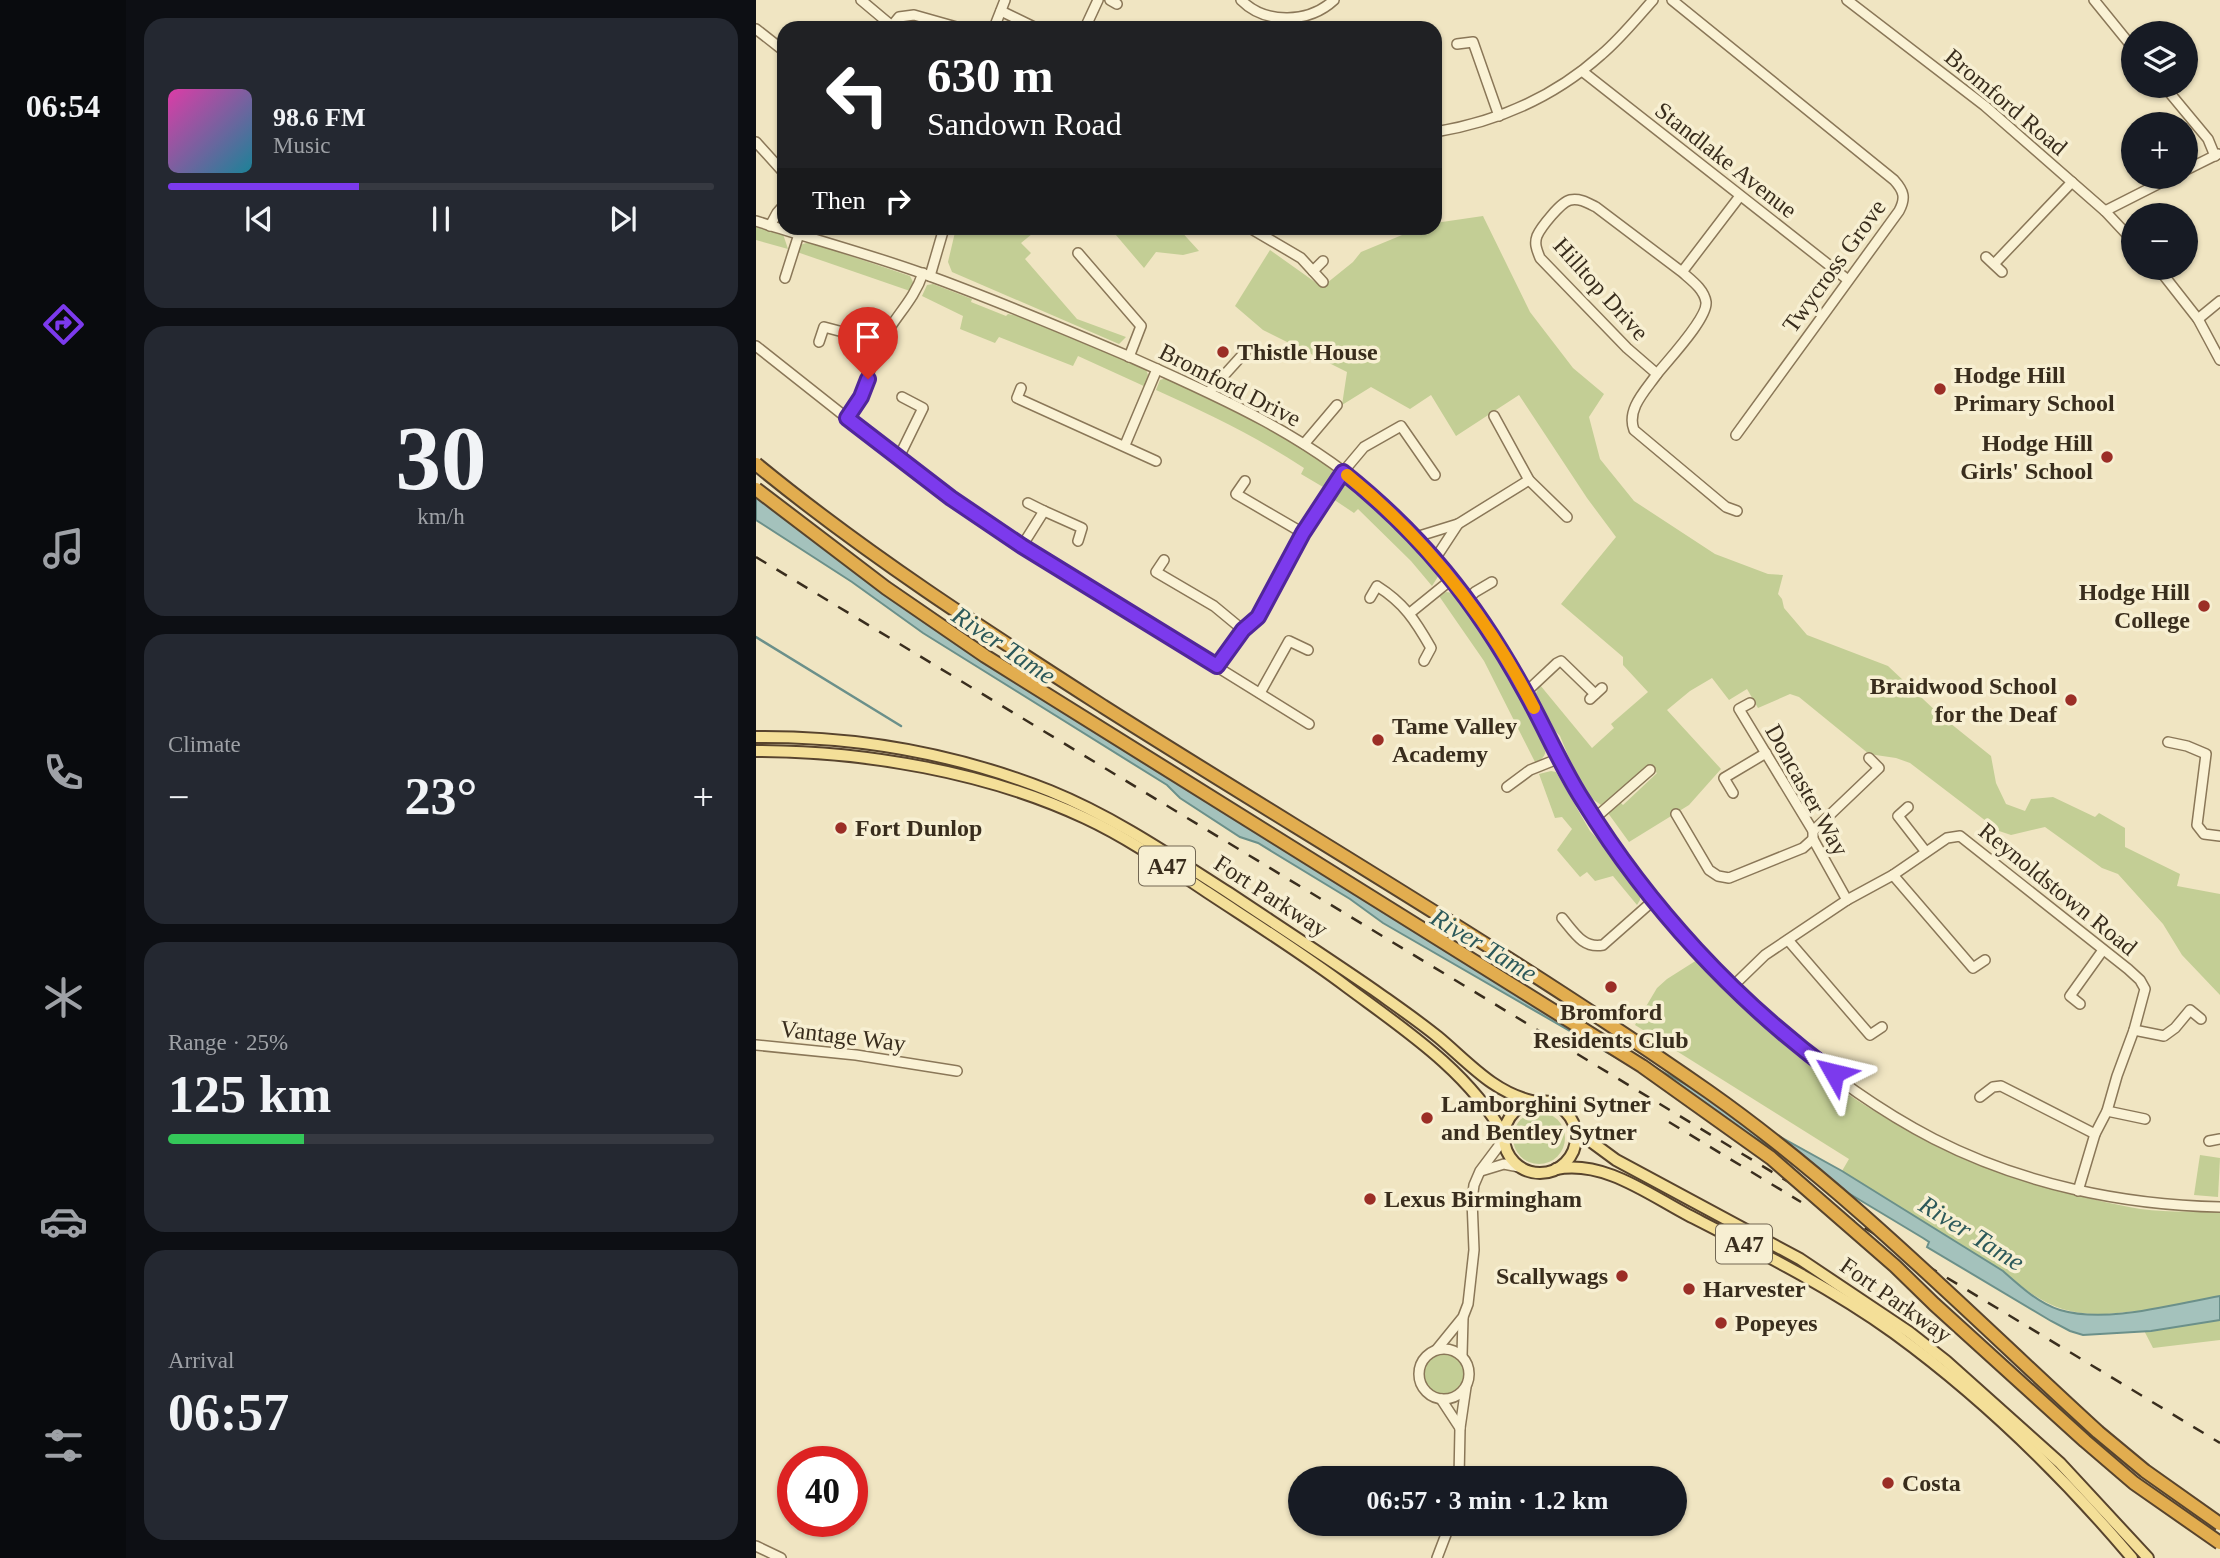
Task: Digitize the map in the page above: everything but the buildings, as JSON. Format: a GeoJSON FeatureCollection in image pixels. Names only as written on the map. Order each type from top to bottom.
{"type":"FeatureCollection","features":[{"type":"Feature","properties":{"kind":"highway"},"geometry":{"type":"LineString","coordinates":[[756,464],[894,570],[994,637],[1545,983],[1711,1094],[1782,1146],[2098,1432],[2145,1471],[2220,1524]]}},
{"type":"Feature","properties":{"kind":"highway"},"geometry":{"type":"LineString","coordinates":[[756,489],[887,588],[985,656],[1642,1066],[1761,1150],[1895,1266],[2134,1483],[2220,1544]]}},
{"type":"Feature","properties":{"kind":"main road","name":"Fort Parkway"},"geometry":{"type":"LineString","coordinates":[[756,737],[800,737],[890,747],[948,758],[1013,777],[1089,809],[1170,855],[1336,964],[1437,1036],[1497,1088],[1520,1098],[1547,1101],[1562,1107],[1578,1132],[1616,1160],[1800,1259],[1909,1332],[1946,1361],[2060,1463],[2148,1558]]}},
{"type":"Feature","properties":{"kind":"main road","name":"Fort Parkway"},"geometry":{"type":"LineString","coordinates":[[756,751],[802,751],[885,760],[940,771],[1011,790],[1085,818],[1135,846],[1298,952],[1403,1028],[1476,1093],[1491,1112],[1504,1137],[1506,1151],[1519,1167],[1536,1172],[1570,1167],[1590,1168],[1621,1180],[1791,1268],[1855,1307],[1958,1384],[2051,1469],[2132,1558]]}},
{"type":"Feature","properties":{"kind":"main road"},"geometry":{"type":"LineString","coordinates":[[1504,1137],[1506,1124],[1514,1112],[1532,1101]]}},
{"type":"Feature","properties":{"kind":"main road"},"geometry":{"type":"LineString","coordinates":[[1556,1169],[1571,1156],[1578,1132]]}},
{"type":"Feature","properties":{"kind":"street"},"geometry":{"type":"LineString","coordinates":[[861,0],[884,21]]}},
{"type":"Feature","properties":{"kind":"street"},"geometry":{"type":"LineString","coordinates":[[997,21],[1005,0]]}},
{"type":"Feature","properties":{"kind":"street"},"geometry":{"type":"LineString","coordinates":[[1088,21],[1098,0]]}},
{"type":"Feature","properties":{"kind":"street"},"geometry":{"type":"LineString","coordinates":[[1241,0],[1268,15],[1298,18],[1319,11],[1334,0]]}},
{"type":"Feature","properties":{"kind":"street"},"geometry":{"type":"LineString","coordinates":[[1442,130],[1499,116],[1542,96],[1582,71],[1601,55],[1653,0]]}},
{"type":"Feature","properties":{"kind":"street","name":"Twycross Grove"},"geometry":{"type":"LineString","coordinates":[[1672,0],[1900,187],[1905,201],[1736,435]]}},
{"type":"Feature","properties":{"kind":"street","name":"Bromford Road"},"geometry":{"type":"LineString","coordinates":[[1847,0],[1985,106],[2121,228]]}},
{"type":"Feature","properties":{"kind":"street"},"geometry":{"type":"LineString","coordinates":[[2094,0],[2121,33]]}},
{"type":"Feature","properties":{"kind":"street"},"geometry":{"type":"LineString","coordinates":[[1001,11],[1022,21]]}},
{"type":"Feature","properties":{"kind":"street"},"geometry":{"type":"LineString","coordinates":[[896,21],[899,17],[914,15],[935,21]]}},
{"type":"Feature","properties":{"kind":"street"},"geometry":{"type":"LineString","coordinates":[[756,29],[777,46]]}},
{"type":"Feature","properties":{"kind":"street"},"geometry":{"type":"LineString","coordinates":[[1457,44],[1473,42],[1475,45],[1499,116]]}},
{"type":"Feature","properties":{"kind":"street","name":"Standlake Avenue"},"geometry":{"type":"LineString","coordinates":[[1582,71],[1848,280]]}},
{"type":"Feature","properties":{"kind":"street"},"geometry":{"type":"LineString","coordinates":[[2174,98],[2208,139],[2217,155],[2198,164]]}},
{"type":"Feature","properties":{"kind":"street"},"geometry":{"type":"LineString","coordinates":[[756,142],[777,165]]}},
{"type":"Feature","properties":{"kind":"street"},"geometry":{"type":"LineString","coordinates":[[2002,272],[1990,260],[2072,183]]}},
{"type":"Feature","properties":{"kind":"street"},"geometry":{"type":"LineString","coordinates":[[2105,211],[2148,189]]}},
{"type":"Feature","properties":{"kind":"street"},"geometry":{"type":"LineString","coordinates":[[1682,272],[1740,196]]}},
{"type":"Feature","properties":{"kind":"street","name":"Hilltop Drive"},"geometry":{"type":"LineString","coordinates":[[1573,199],[1584,201],[1597,207],[1682,272],[1699,288],[1706,299],[1706,309],[1696,326],[1657,374],[1627,348],[1540,258],[1536,247],[1537,236],[1563,203],[1573,199]]}},
{"type":"Feature","properties":{"kind":"street"},"geometry":{"type":"LineString","coordinates":[[770,226],[777,213]]}},
{"type":"Feature","properties":{"kind":"street","name":"Bromford Drive"},"geometry":{"type":"LineString","coordinates":[[756,221],[777,228]]}},
{"type":"Feature","properties":{"kind":"street"},"geometry":{"type":"LineString","coordinates":[[786,278],[799,235]]}},
{"type":"Feature","properties":{"kind":"street","name":"Bromford Drive"},"geometry":{"type":"LineString","coordinates":[[802,235],[926,275],[1129,357],[1253,413],[1304,443],[1381,502],[1452,579],[1496,640],[1595,818],[1654,900],[1732,988],[1798,1046],[1870,1100],[1933,1138],[2006,1169],[2078,1191],[2161,1204],[2220,1207]]}},
{"type":"Feature","properties":{"kind":"street"},"geometry":{"type":"LineString","coordinates":[[847,418],[861,397],[881,342],[926,275],[941,235]]}},
{"type":"Feature","properties":{"kind":"street"},"geometry":{"type":"LineString","coordinates":[[1262,235],[1301,258],[1323,282]]}},
{"type":"Feature","properties":{"kind":"street"},"geometry":{"type":"LineString","coordinates":[[1078,254],[1141,326],[1129,357]]}},
{"type":"Feature","properties":{"kind":"street"},"geometry":{"type":"LineString","coordinates":[[1313,271],[1323,261]]}},
{"type":"Feature","properties":{"kind":"street"},"geometry":{"type":"LineString","coordinates":[[2167,280],[2198,319],[2220,360]]}},
{"type":"Feature","properties":{"kind":"street"},"geometry":{"type":"LineString","coordinates":[[2198,319],[2220,301]]}},
{"type":"Feature","properties":{"kind":"street"},"geometry":{"type":"LineString","coordinates":[[819,342],[824,327],[881,342]]}},
{"type":"Feature","properties":{"kind":"street"},"geometry":{"type":"LineString","coordinates":[[756,346],[951,498],[1022,546],[1309,724]]}},
{"type":"Feature","properties":{"kind":"street"},"geometry":{"type":"LineString","coordinates":[[1209,392],[1246,351]]}},
{"type":"Feature","properties":{"kind":"street"},"geometry":{"type":"LineString","coordinates":[[1125,445],[1157,369]]}},
{"type":"Feature","properties":{"kind":"street"},"geometry":{"type":"LineString","coordinates":[[1657,374],[1634,409],[1631,419],[1634,430],[1727,507],[1737,511]]}},
{"type":"Feature","properties":{"kind":"street"},"geometry":{"type":"LineString","coordinates":[[1021,388],[1017,398],[1156,461]]}},
{"type":"Feature","properties":{"kind":"street"},"geometry":{"type":"LineString","coordinates":[[899,457],[923,408],[902,397]]}},
{"type":"Feature","properties":{"kind":"street"},"geometry":{"type":"LineString","coordinates":[[1304,443],[1337,405]]}},
{"type":"Feature","properties":{"kind":"street"},"geometry":{"type":"LineString","coordinates":[[1494,416],[1529,480],[1567,517]]}},
{"type":"Feature","properties":{"kind":"street"},"geometry":{"type":"LineString","coordinates":[[1217,666],[1243,630],[1258,617],[1303,533],[1343,472],[1364,447],[1402,426],[1435,475]]}},
{"type":"Feature","properties":{"kind":"street"},"geometry":{"type":"LineString","coordinates":[[1416,537],[1458,524],[1529,480]]}},
{"type":"Feature","properties":{"kind":"street"},"geometry":{"type":"LineString","coordinates":[[1245,481],[1236,494],[1303,533]]}},
{"type":"Feature","properties":{"kind":"street"},"geometry":{"type":"LineString","coordinates":[[1028,503],[1082,527],[1078,541]]}},
{"type":"Feature","properties":{"kind":"street"},"geometry":{"type":"LineString","coordinates":[[1022,546],[1044,511]]}},
{"type":"Feature","properties":{"kind":"street"},"geometry":{"type":"LineString","coordinates":[[1435,559],[1458,524]]}},
{"type":"Feature","properties":{"kind":"street"},"geometry":{"type":"LineString","coordinates":[[1164,560],[1156,572],[1213,606],[1243,630]]}},
{"type":"Feature","properties":{"kind":"street"},"geometry":{"type":"LineString","coordinates":[[1410,613],[1452,579]]}},
{"type":"Feature","properties":{"kind":"street"},"geometry":{"type":"LineString","coordinates":[[1468,600],[1475,592],[1492,582]]}},
{"type":"Feature","properties":{"kind":"street"},"geometry":{"type":"LineString","coordinates":[[1370,598],[1377,586],[1393,596],[1410,613],[1431,648],[1424,661]]}},
{"type":"Feature","properties":{"kind":"street"},"geometry":{"type":"LineString","coordinates":[[1260,693],[1289,641],[1308,650]]}},
{"type":"Feature","properties":{"kind":"street"},"geometry":{"type":"LineString","coordinates":[[1526,692],[1561,661],[1596,694]]}},
{"type":"Feature","properties":{"kind":"street","name":"Doncaster Way"},"geometry":{"type":"LineString","coordinates":[[1750,703],[1739,709],[1813,835],[1847,901]]}},
{"type":"Feature","properties":{"kind":"street"},"geometry":{"type":"LineString","coordinates":[[2168,742],[2206,754],[2197,825],[2204,834],[2220,836]]}},
{"type":"Feature","properties":{"kind":"street"},"geometry":{"type":"LineString","coordinates":[[1732,793],[1724,778],[1766,753]]}},
{"type":"Feature","properties":{"kind":"street"},"geometry":{"type":"LineString","coordinates":[[1507,787],[1530,771],[1560,758]]}},
{"type":"Feature","properties":{"kind":"street"},"geometry":{"type":"LineString","coordinates":[[1676,814],[1709,870],[1718,876],[1729,878],[1803,848],[1879,768],[1869,758]]}},
{"type":"Feature","properties":{"kind":"street"},"geometry":{"type":"LineString","coordinates":[[1595,818],[1650,770]]}},
{"type":"Feature","properties":{"kind":"street"},"geometry":{"type":"LineString","coordinates":[[1908,807],[1898,816],[1926,852]]}},
{"type":"Feature","properties":{"kind":"street","name":"Reynoldstown Road"},"geometry":{"type":"LineString","coordinates":[[1732,988],[1766,955],[1787,940],[1893,875],[1947,838],[1960,836],[2140,980],[2145,989],[2134,1030],[2107,1111],[2095,1134],[2078,1191]]}},
{"type":"Feature","properties":{"kind":"street"},"geometry":{"type":"LineString","coordinates":[[1893,875],[1973,968],[1985,960]]}},
{"type":"Feature","properties":{"kind":"street"},"geometry":{"type":"LineString","coordinates":[[1562,918],[1584,943],[1593,947],[1602,945],[1654,900]]}},
{"type":"Feature","properties":{"kind":"street"},"geometry":{"type":"LineString","coordinates":[[1787,940],[1870,1035],[1882,1027]]}},
{"type":"Feature","properties":{"kind":"street"},"geometry":{"type":"LineString","coordinates":[[2080,1004],[2070,996],[2103,950]]}},
{"type":"Feature","properties":{"kind":"street"},"geometry":{"type":"LineString","coordinates":[[2134,1030],[2164,1035],[2175,1028],[2190,1010],[2201,1019]]}},
{"type":"Feature","properties":{"kind":"street","name":"Vantage Way"},"geometry":{"type":"LineString","coordinates":[[756,1045],[957,1071]]}},
{"type":"Feature","properties":{"kind":"street"},"geometry":{"type":"LineString","coordinates":[[1980,1097],[1993,1087],[2001,1086],[2095,1134]]}},
{"type":"Feature","properties":{"kind":"street"},"geometry":{"type":"LineString","coordinates":[[2107,1111],[2145,1119]]}},
{"type":"Feature","properties":{"kind":"street"},"geometry":{"type":"LineString","coordinates":[[1459,1466],[1460,1428],[1470,1370],[1462,1355],[1463,1317],[1470,1291],[1474,1250],[1473,1193],[1480,1171],[1504,1137]]}},
{"type":"Feature","properties":{"kind":"street"},"geometry":{"type":"LineString","coordinates":[[2209,1141],[2220,1139]]}},
{"type":"Feature","properties":{"kind":"street"},"geometry":{"type":"LineString","coordinates":[[1480,1171],[1504,1164],[1519,1167]]}},
{"type":"Feature","properties":{"kind":"street"},"geometry":{"type":"LineString","coordinates":[[1460,1428],[1441,1399],[1425,1390],[1419,1375],[1424,1359],[1437,1349],[1463,1317]]}},
{"type":"Feature","properties":{"kind":"street"},"geometry":{"type":"LineString","coordinates":[[1437,1349],[1454,1350],[1462,1355]]}},
{"type":"Feature","properties":{"kind":"street"},"geometry":{"type":"LineString","coordinates":[[1441,1399],[1455,1397],[1466,1387]]}},
{"type":"Feature","properties":{"kind":"street"},"geometry":{"type":"LineString","coordinates":[[1437,1558],[1445,1536]]}},
{"type":"Feature","properties":{"kind":"street"},"geometry":{"type":"LineString","coordinates":[[756,1546],[781,1558]]}},
{"type":"Feature","properties":{"kind":"green space"},"geometry":{"type":"Polygon","coordinates":[[[1483,216],[1530,312],[1573,368],[1604,394],[1589,417],[1600,459],[1634,501],[1715,554],[1768,574],[1783,575],[1778,594],[1784,608],[1807,635],[1888,666],[1940,715],[1991,756],[1996,783],[2006,804],[2025,811],[2031,799],[2053,797],[2095,817],[2099,813],[2125,828],[2125,847],[2180,874],[2177,886],[2220,894],[2220,995],[2182,955],[2163,924],[2118,874],[2102,868],[2045,827],[2011,835],[1999,831],[1910,763],[1869,754],[1799,697],[1790,694],[1758,708],[1747,689],[1729,700],[1712,678],[1690,691],[1667,710],[1721,769],[1689,805],[1629,842],[1608,813],[1620,802],[1623,805],[1657,773],[1650,767],[1601,805],[1591,798],[1574,770],[1560,736],[1546,721],[1533,699],[1540,685],[1592,748],[1614,728],[1611,724],[1648,692],[1623,665],[1623,657],[1561,604],[1616,537],[1519,395],[1456,436],[1431,395],[1410,409],[1371,387],[1342,405],[1347,372],[1263,330],[1235,306],[1270,250],[1322,287],[1361,252],[1402,235],[1442,235],[1442,222],[1483,216]]]}},
{"type":"Feature","properties":{"kind":"green space"},"geometry":{"type":"Polygon","coordinates":[[[756,226],[783,235],[788,249],[756,240],[756,226]]]}},
{"type":"Feature","properties":{"kind":"green space"},"geometry":{"type":"Polygon","coordinates":[[[954,235],[1031,235],[1021,243],[1031,253],[1025,259],[1077,319],[1126,337],[1119,344],[952,272],[948,262],[954,235]]]}},
{"type":"Feature","properties":{"kind":"green space"},"geometry":{"type":"Polygon","coordinates":[[[1116,235],[1184,235],[1199,251],[1183,255],[1156,252],[1144,268],[1116,235]]]}},
{"type":"Feature","properties":{"kind":"green space"},"geometry":{"type":"Polygon","coordinates":[[[809,242],[910,276],[913,282],[910,291],[797,252],[800,245],[809,242]]]}},
{"type":"Feature","properties":{"kind":"green space"},"geometry":{"type":"Polygon","coordinates":[[[933,284],[1006,316],[1018,316],[1146,369],[1146,387],[1078,356],[1073,366],[999,337],[995,343],[960,329],[963,316],[922,296],[927,285],[933,284]]]}},
{"type":"Feature","properties":{"kind":"green space"},"geometry":{"type":"Polygon","coordinates":[[[1166,378],[1265,427],[1328,464],[1333,478],[1323,487],[1301,474],[1304,468],[1268,446],[1156,390],[1160,380],[1166,378]]]}},
{"type":"Feature","properties":{"kind":"green space"},"geometry":{"type":"Polygon","coordinates":[[[1347,482],[1376,507],[1436,568],[1439,575],[1432,586],[1411,561],[1358,509],[1354,513],[1330,497],[1340,483],[1347,482]]]}},
{"type":"Feature","properties":{"kind":"green space"},"geometry":{"type":"Polygon","coordinates":[[[1446,592],[1454,593],[1480,627],[1545,742],[1545,754],[1536,764],[1484,661],[1439,596],[1446,592]]]}},
{"type":"Feature","properties":{"kind":"green space"},"geometry":{"type":"Polygon","coordinates":[[[1556,772],[1590,831],[1611,853],[1640,892],[1637,905],[1613,876],[1595,881],[1587,872],[1580,877],[1557,850],[1572,829],[1562,817],[1555,818],[1539,774],[1556,772]]]}},
{"type":"Feature","properties":{"kind":"green space"},"geometry":{"type":"Polygon","coordinates":[[[1697,960],[1777,1038],[1826,1079],[1906,1129],[1949,1150],[1993,1169],[2083,1197],[2152,1210],[2220,1212],[2220,1340],[2153,1348],[2134,1311],[2078,1313],[2062,1309],[2033,1295],[2002,1271],[1842,1171],[1849,1159],[1635,1025],[1657,988],[1697,960]]]}},
{"type":"Feature","properties":{"kind":"green space"},"geometry":{"type":"Polygon","coordinates":[[[1539,1112],[1558,1119],[1565,1138],[1558,1157],[1539,1164],[1520,1157],[1513,1138],[1520,1119],[1539,1112]]]}},
{"type":"Feature","properties":{"kind":"green space"},"geometry":{"type":"Polygon","coordinates":[[[2200,1155],[2220,1158],[2218,1197],[2194,1195],[2200,1155]]]}},
{"type":"Feature","properties":{"kind":"green space"},"geometry":{"type":"Polygon","coordinates":[[[1444,1352],[1459,1359],[1466,1374],[1459,1389],[1444,1396],[1429,1389],[1422,1374],[1429,1359],[1444,1352]]]}},
{"type":"Feature","properties":{"kind":"water"},"geometry":{"type":"Polygon","coordinates":[[[756,496],[934,618],[1647,1063],[1842,1171],[2003,1271],[2044,1303],[2078,1314],[2098,1315],[2140,1311],[2220,1296],[2220,1320],[2151,1331],[2083,1335],[2051,1321],[1927,1247],[1929,1242],[1923,1238],[1800,1164],[1383,923],[1350,899],[1258,843],[1240,837],[1180,798],[1167,785],[923,633],[852,582],[756,520],[756,496]]]}},
{"type":"Feature","properties":{"kind":"waterway"},"geometry":{"type":"LineString","coordinates":[[756,637],[901,726]]}},
{"type":"Feature","properties":{"kind":"railway"},"geometry":{"type":"LineString","coordinates":[[756,557],[2220,1443]]}},
{"type":"Feature","properties":{"kind":"railway"},"geometry":{"type":"LineString","coordinates":[[1669,1122],[1801,1202]]}},
{"type":"Feature","properties":{"kind":"slow traffic"},"geometry":{"type":"LineString","coordinates":[[1347,475],[1381,502],[1452,579],[1496,640],[1534,708]]}},
{"type":"Feature","properties":{"kind":"place","name":"Thistle House"},"geometry":{"type":"Point","coordinates":[1223,352]}},
{"type":"Feature","properties":{"kind":"place","name":"Hodge Hill Primary School"},"geometry":{"type":"Point","coordinates":[1940,389]}},
{"type":"Feature","properties":{"kind":"place","name":"Hodge Hill Girls' School"},"geometry":{"type":"Point","coordinates":[2107,457]}},
{"type":"Feature","properties":{"kind":"place","name":"Hodge Hill College"},"geometry":{"type":"Point","coordinates":[2204,606]}},
{"type":"Feature","properties":{"kind":"place","name":"Braidwood School for the Deaf"},"geometry":{"type":"Point","coordinates":[2071,700]}},
{"type":"Feature","properties":{"kind":"place","name":"Tame Valley Academy"},"geometry":{"type":"Point","coordinates":[1378,740]}},
{"type":"Feature","properties":{"kind":"place","name":"Fort Dunlop"},"geometry":{"type":"Point","coordinates":[841,828]}},
{"type":"Feature","properties":{"kind":"place","name":"Bromford Residents Club"},"geometry":{"type":"Point","coordinates":[1611,987]}},
{"type":"Feature","properties":{"kind":"place","name":"Lamborghini Sytner and Bentley Sytner"},"geometry":{"type":"Point","coordinates":[1427,1118]}},
{"type":"Feature","properties":{"kind":"place","name":"Lexus Birmingham"},"geometry":{"type":"Point","coordinates":[1370,1199]}},
{"type":"Feature","properties":{"kind":"place","name":"Scallywags"},"geometry":{"type":"Point","coordinates":[1622,1276]}},
{"type":"Feature","properties":{"kind":"place","name":"Harvester"},"geometry":{"type":"Point","coordinates":[1689,1289]}},
{"type":"Feature","properties":{"kind":"place","name":"Popeyes"},"geometry":{"type":"Point","coordinates":[1721,1323]}},
{"type":"Feature","properties":{"kind":"place","name":"Costa"},"geometry":{"type":"Point","coordinates":[1888,1483]}},
{"type":"Feature","properties":{"kind":"route"},"geometry":{"type":"LineString","coordinates":[[868,379],[861,397],[847,418],[951,498],[1022,546],[1217,666],[1243,630],[1258,617],[1303,533],[1343,472],[1381,502],[1416,537],[1468,600],[1496,640],[1526,692],[1584,803],[1654,900],[1732,988],[1798,1046],[1834,1073]]}},
{"type":"Feature","properties":{"kind":"water label","name":"River Tame"},"geometry":{"type":"Point","coordinates":[1004,645]}},
{"type":"Feature","properties":{"kind":"water label","name":"River Tame"},"geometry":{"type":"Point","coordinates":[1484,945]}},
{"type":"Feature","properties":{"kind":"water label","name":"River Tame"},"geometry":{"type":"Point","coordinates":[1972,1233]}}]}
